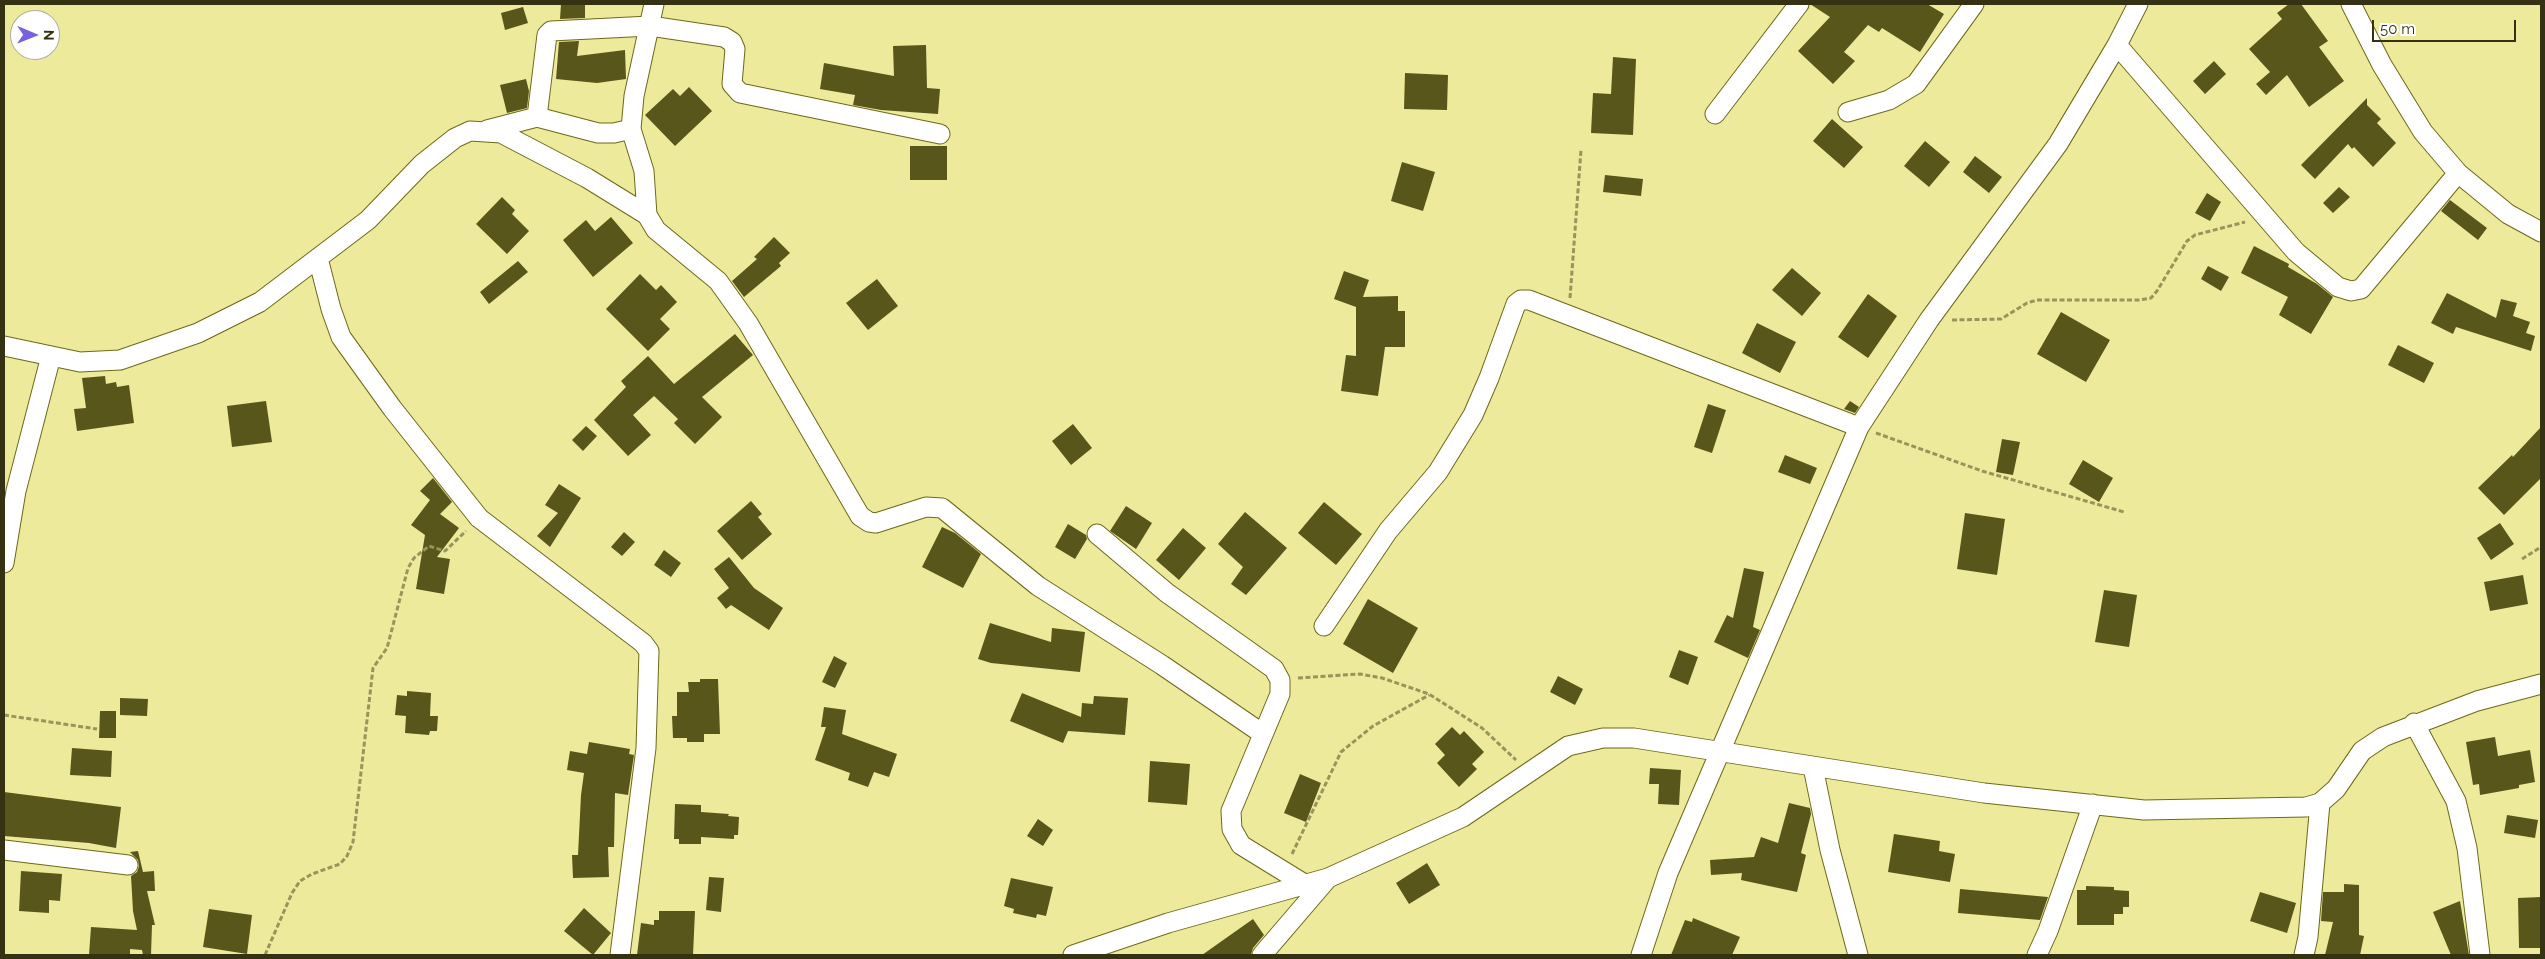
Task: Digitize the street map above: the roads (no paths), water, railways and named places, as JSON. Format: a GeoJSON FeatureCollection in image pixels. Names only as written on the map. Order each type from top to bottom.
{"type":"FeatureCollection","features":[{"type":"Feature","properties":{"kind":"street"},"geometry":{"type":"LineString","coordinates":[[646,215],[644,171],[632,129],[634,96],[654,4]]}},
{"type":"Feature","properties":{"kind":"street"},"geometry":{"type":"LineString","coordinates":[[1715,114],[1798,4]]}},
{"type":"Feature","properties":{"kind":"street"},"geometry":{"type":"LineString","coordinates":[[1848,112],[1889,100],[1916,84],[1974,4]]}},
{"type":"Feature","properties":{"kind":"street"},"geometry":{"type":"LineString","coordinates":[[1641,955],[1668,873],[1859,427],[1929,320],[2058,144],[2117,45],[2138,4]]}},
{"type":"Feature","properties":{"kind":"street"},"geometry":{"type":"LineString","coordinates":[[2351,4],[2382,65],[2423,132],[2458,174],[2508,214],[2541,232]]}},
{"type":"Feature","properties":{"kind":"street"},"geometry":{"type":"LineString","coordinates":[[537,117],[548,35],[551,31],[650,26],[724,36],[732,42],[735,49],[732,84],[740,92],[940,134]]}},
{"type":"Feature","properties":{"kind":"street"},"geometry":{"type":"LineString","coordinates":[[2117,45],[2296,252],[2338,287],[2351,291],[2361,289],[2458,174]]}},
{"type":"Feature","properties":{"kind":"street"},"geometry":{"type":"LineString","coordinates":[[4,346],[80,362],[120,360],[198,333],[260,302],[368,220],[422,164],[454,138],[470,132],[537,117],[598,133],[614,133],[632,129]]}},
{"type":"Feature","properties":{"kind":"street"},"geometry":{"type":"LineString","coordinates":[[483,130],[500,133],[538,151],[646,215],[656,230],[718,281],[738,309],[860,516],[869,522],[876,523],[926,507],[942,508],[1038,586],[1162,665],[1263,734]]}},
{"type":"Feature","properties":{"kind":"street"},"geometry":{"type":"LineString","coordinates":[[318,258],[331,309],[341,337],[392,408],[479,518],[643,643],[649,651],[646,748],[620,955]]}},
{"type":"Feature","properties":{"kind":"street"},"geometry":{"type":"LineString","coordinates":[[1324,626],[1388,531],[1438,472],[1473,414],[1490,378],[1516,304],[1521,300],[1529,300],[1859,427]]}},
{"type":"Feature","properties":{"kind":"street"},"geometry":{"type":"LineString","coordinates":[[4,564],[16,491],[51,356]]}},
{"type":"Feature","properties":{"kind":"street"},"geometry":{"type":"LineString","coordinates":[[1096,534],[1168,593],[1274,669],[1280,680],[1280,694],[1231,811],[1232,829],[1241,845],[1306,884]]}},
{"type":"Feature","properties":{"kind":"street"},"geometry":{"type":"LineString","coordinates":[[1073,955],[1168,922],[1328,878],[1463,817],[1568,746],[1603,738],[1634,738],[1984,792],[2144,810],[2306,807],[2320,804],[2336,789],[2362,751],[2383,737],[2414,723],[2477,700],[2541,684]]}},
{"type":"Feature","properties":{"kind":"street"},"geometry":{"type":"LineString","coordinates":[[2414,723],[2456,801],[2467,848],[2480,955]]}},
{"type":"Feature","properties":{"kind":"street"},"geometry":{"type":"LineString","coordinates":[[1813,767],[1830,850],[1858,955]]}},
{"type":"Feature","properties":{"kind":"street"},"geometry":{"type":"LineString","coordinates":[[2037,955],[2048,931],[2093,804]]}},
{"type":"Feature","properties":{"kind":"street"},"geometry":{"type":"LineString","coordinates":[[2304,955],[2308,937],[2320,804]]}},
{"type":"Feature","properties":{"kind":"street"},"geometry":{"type":"LineString","coordinates":[[4,850],[128,865]]}},
{"type":"Feature","properties":{"kind":"street"},"geometry":{"type":"LineString","coordinates":[[1262,955],[1328,878]]}}]}
